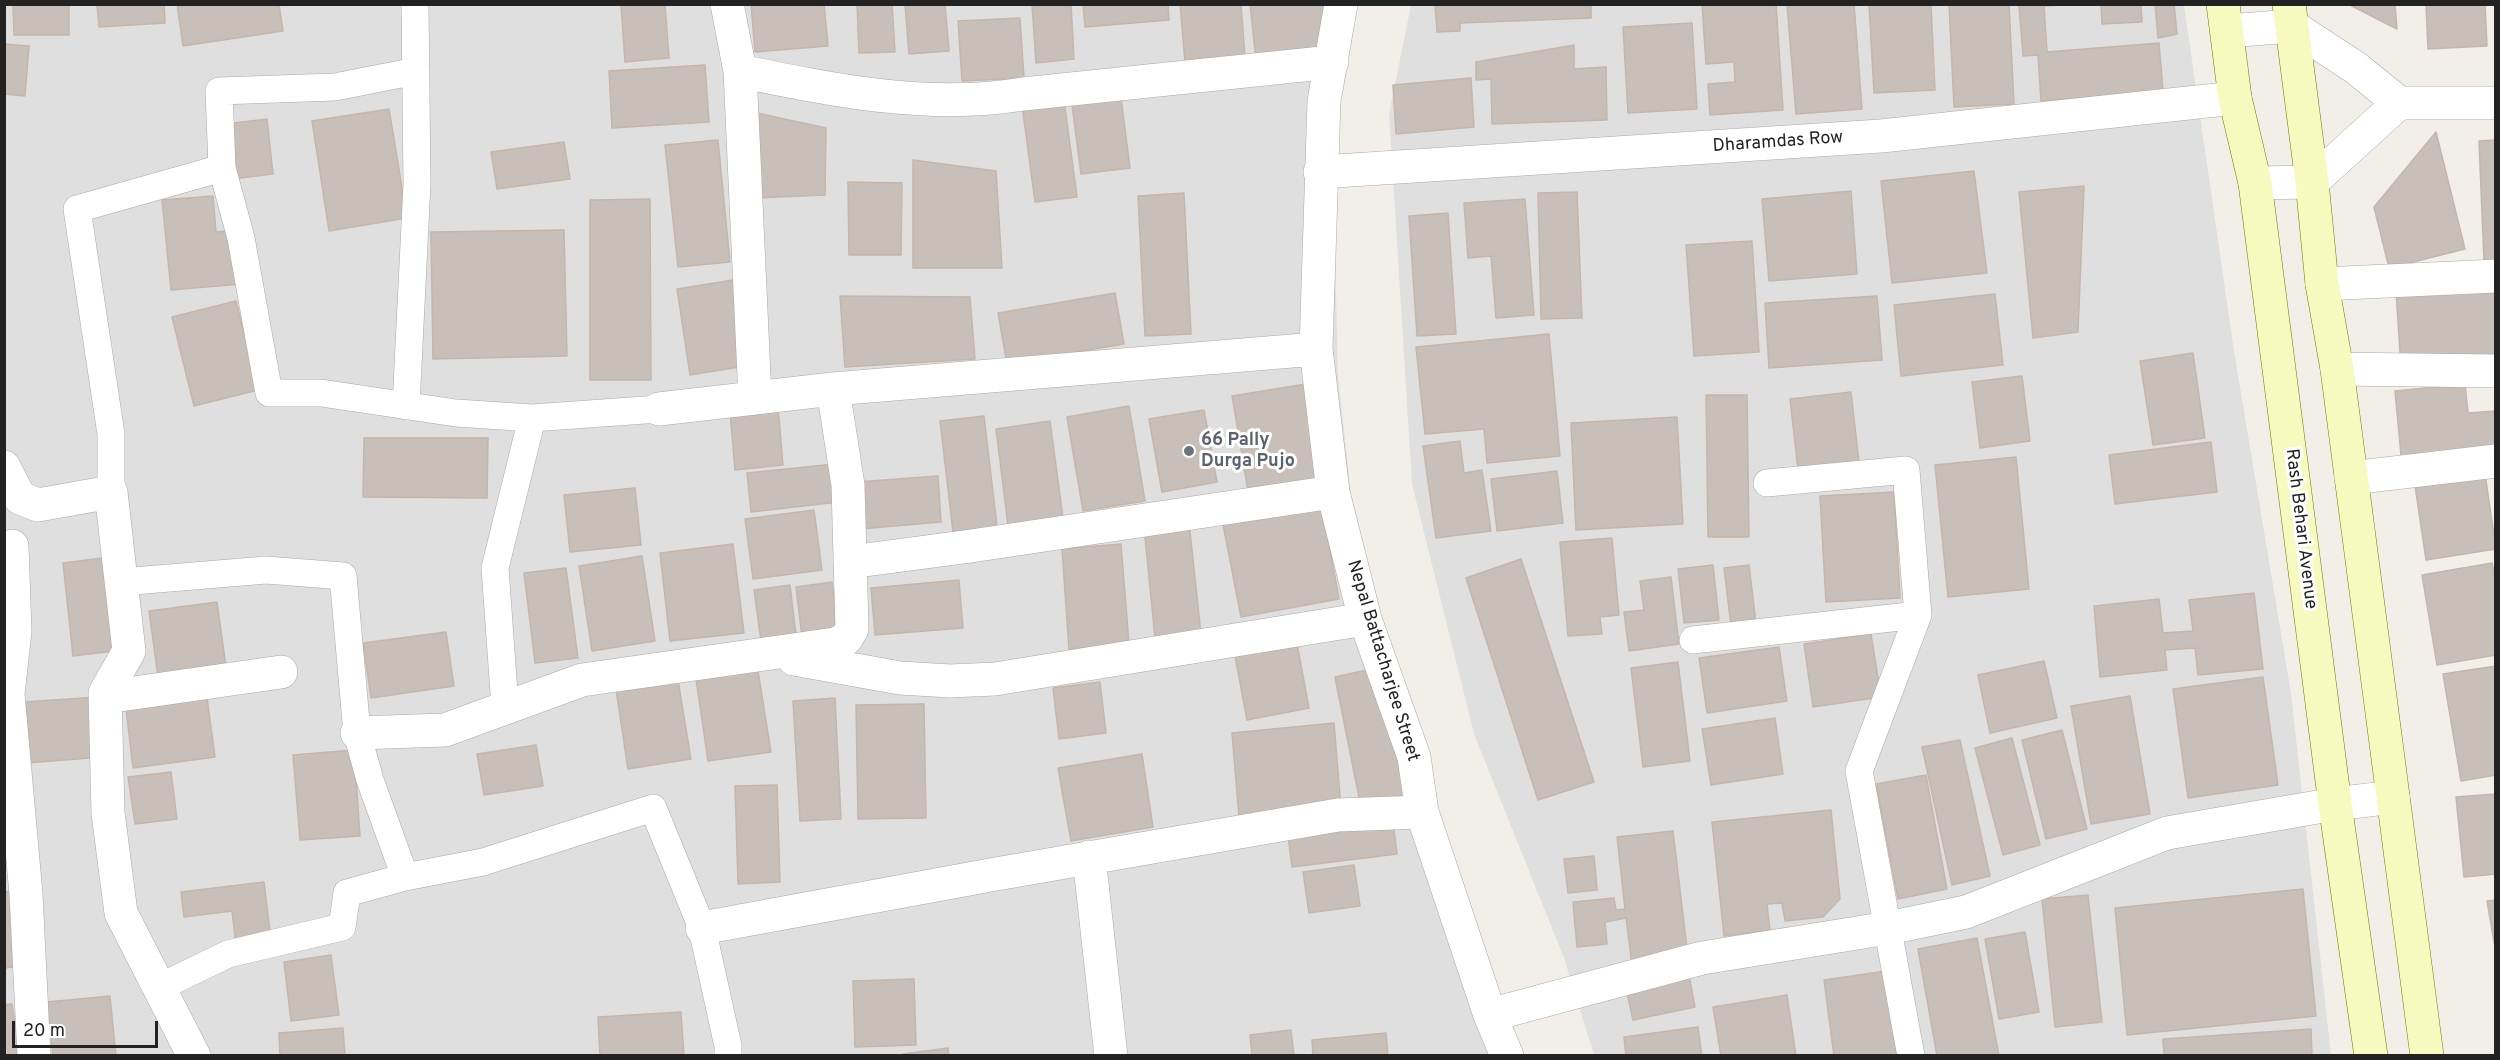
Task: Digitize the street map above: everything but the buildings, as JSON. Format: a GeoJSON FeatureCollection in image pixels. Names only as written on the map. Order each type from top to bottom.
{"type":"FeatureCollection","features":[{"type":"Feature","properties":{"kind":"main road"},"geometry":{"type":"LineString","coordinates":[[2290,15],[2312,182],[2322,284],[2337,369],[2427,1056]]}},
{"type":"Feature","properties":{"kind":"main road","name":"Rash Behari Avenue"},"geometry":{"type":"LineString","coordinates":[[2225,18],[2235,98],[2255,183],[2371,1056]]}},
{"type":"Feature","properties":{"kind":"street"},"geometry":{"type":"LineString","coordinates":[[727,4],[740,70],[755,398]]}},
{"type":"Feature","properties":{"kind":"street","name":"Nepal Battacharjee Street"},"geometry":{"type":"LineString","coordinates":[[1341,4],[1324,101],[1316,349],[1333,492],[1365,619],[1414,757],[1422,812],[1490,1015],[1507,1056]]}},
{"type":"Feature","properties":{"kind":"street"},"geometry":{"type":"LineString","coordinates":[[2225,18],[2290,15],[2399,103],[2496,103]]}},
{"type":"Feature","properties":{"kind":"street"},"geometry":{"type":"LineString","coordinates":[[740,70],[814,86],[926,101],[986,100],[1023,94],[1332,62]]}},
{"type":"Feature","properties":{"kind":"street","name":"Dharamdas Row"},"geometry":{"type":"LineString","coordinates":[[1320,172],[1881,136],[2235,98]]}},
{"type":"Feature","properties":{"kind":"street"},"geometry":{"type":"LineString","coordinates":[[2255,183],[2312,182],[2399,103]]}},
{"type":"Feature","properties":{"kind":"street"},"geometry":{"type":"LineString","coordinates":[[2322,284],[2496,276]]}},
{"type":"Feature","properties":{"kind":"street"},"geometry":{"type":"LineString","coordinates":[[659,409],[833,389],[1316,349]]}},
{"type":"Feature","properties":{"kind":"street"},"geometry":{"type":"LineString","coordinates":[[2337,369],[2496,370]]}},
{"type":"Feature","properties":{"kind":"street"},"geometry":{"type":"LineString","coordinates":[[357,733],[444,730],[582,680],[836,644],[846,639],[852,629],[848,485],[833,389]]}},
{"type":"Feature","properties":{"kind":"street"},"geometry":{"type":"LineString","coordinates":[[2351,478],[2496,461]]}},
{"type":"Feature","properties":{"kind":"street"},"geometry":{"type":"LineString","coordinates":[[4,467],[20,498],[8,547],[15,631],[8,694],[26,894],[34,1056]]}},
{"type":"Feature","properties":{"kind":"street"},"geometry":{"type":"LineString","coordinates":[[20,498],[38,505],[111,492],[129,651],[105,693],[108,813],[121,913],[194,1056]]}},
{"type":"Feature","properties":{"kind":"street"},"geometry":{"type":"LineString","coordinates":[[850,562],[1333,492]]}},
{"type":"Feature","properties":{"kind":"street"},"geometry":{"type":"LineString","coordinates":[[763,654],[900,678],[950,681],[994,679],[1365,619]]}},
{"type":"Feature","properties":{"kind":"street"},"geometry":{"type":"LineString","coordinates":[[106,697],[280,672]]}},
{"type":"Feature","properties":{"kind":"street"},"geometry":{"type":"LineString","coordinates":[[1490,1015],[1702,958],[1888,928],[1966,912],[2167,833],[2336,804],[2393,797]]}},
{"type":"Feature","properties":{"kind":"street"},"geometry":{"type":"LineString","coordinates":[[702,928],[1089,857],[1338,815],[1422,812]]}},
{"type":"Feature","properties":{"kind":"street"},"geometry":{"type":"LineString","coordinates":[[1089,857],[1111,1056]]}},
{"type":"Feature","properties":{"kind":"lane"},"geometry":{"type":"LineString","coordinates":[[406,406],[417,184],[416,4]]}},
{"type":"Feature","properties":{"kind":"lane"},"geometry":{"type":"LineString","coordinates":[[416,71],[335,87],[219,91],[222,168],[241,238],[269,393],[321,393],[456,413],[532,418],[659,409]]}},
{"type":"Feature","properties":{"kind":"lane"},"geometry":{"type":"LineString","coordinates":[[111,492],[111,434],[77,209],[222,168]]}},
{"type":"Feature","properties":{"kind":"lane"},"geometry":{"type":"LineString","coordinates":[[504,708],[495,568],[532,418]]}},
{"type":"Feature","properties":{"kind":"lane"},"geometry":{"type":"LineString","coordinates":[[1767,483],[1906,470],[1918,615],[1859,771],[1911,1056]]}},
{"type":"Feature","properties":{"kind":"lane"},"geometry":{"type":"LineString","coordinates":[[121,582],[266,570],[343,576],[357,733],[370,780],[405,877]]}},
{"type":"Feature","properties":{"kind":"lane"},"geometry":{"type":"LineString","coordinates":[[1693,640],[1918,615]]}},
{"type":"Feature","properties":{"kind":"lane"},"geometry":{"type":"LineString","coordinates":[[158,988],[228,954],[342,927],[347,893],[405,877],[483,862],[653,808],[702,928],[728,1046],[728,1056]]}},
{"type":"Feature","properties":{"kind":"shaded area"},"geometry":{"type":"Polygon","coordinates":[[[5,5],[1351,5],[1333,171],[1338,375],[1351,494],[1396,719],[1516,1055],[5,1056],[5,5]]]}},
{"type":"Feature","properties":{"kind":"shaded area"},"geometry":{"type":"Polygon","coordinates":[[[1411,5],[2184,5],[2234,351],[2291,693],[2331,1055],[1594,1055],[1564,958],[1474,734],[1412,484],[1389,114],[1411,5]]]}},
{"type":"Feature","properties":{"kind":"place","name":"66 Pally Durga Pujo"},"geometry":{"type":"Point","coordinates":[1189,451]}}]}
